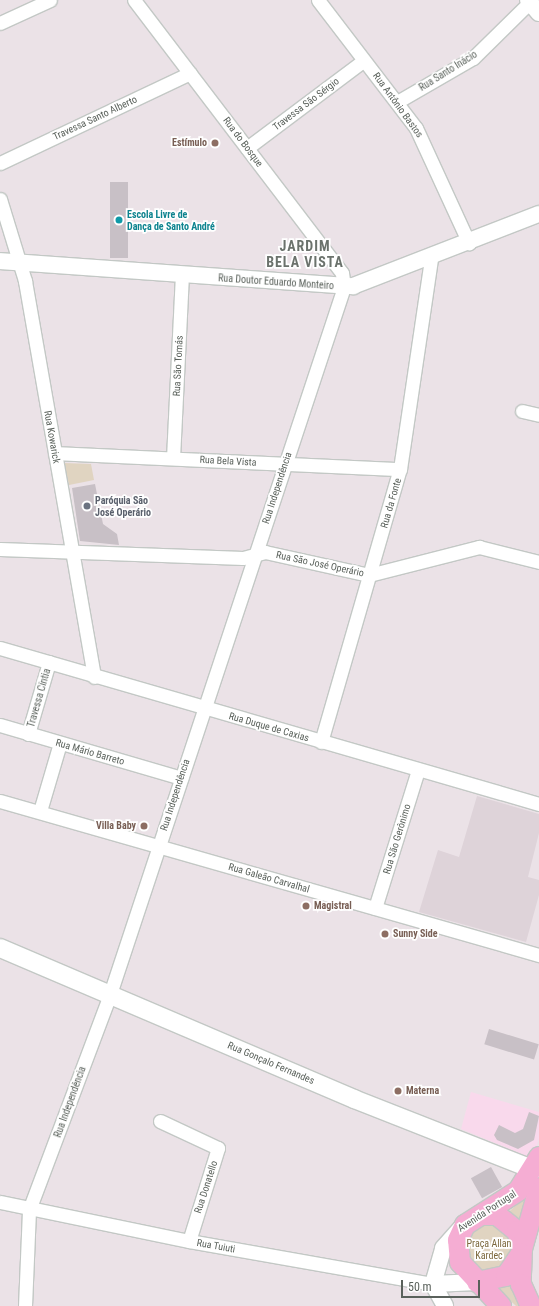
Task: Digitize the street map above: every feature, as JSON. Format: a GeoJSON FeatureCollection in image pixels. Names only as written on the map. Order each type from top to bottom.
{"type":"FeatureCollection","features":[{"type":"Feature","properties":{"kind":"main road","name":"Rua Gonçalo Fernandes"},"geometry":{"type":"LineString","coordinates":[[3,950],[110,994],[538,1177]]}},
{"type":"Feature","properties":{"kind":"main road","name":"Avenida Portugal"},"geometry":{"type":"LineString","coordinates":[[473,1220],[511,1197],[538,1177]]}},
{"type":"Feature","properties":{"kind":"main road"},"geometry":{"type":"LineString","coordinates":[[468,1283],[506,1276],[521,1254],[538,1177]]}},
{"type":"Feature","properties":{"kind":"main road"},"geometry":{"type":"LineString","coordinates":[[501,1306],[468,1283],[458,1256],[458,1240],[473,1220],[497,1215],[511,1223],[519,1235],[521,1254],[521,1284],[531,1306]]}},
{"type":"Feature","properties":{"kind":"street"},"geometry":{"type":"LineString","coordinates":[[0,23],[50,0]]}},
{"type":"Feature","properties":{"kind":"street","name":"Rua do Bosque"},"geometry":{"type":"LineString","coordinates":[[134,0],[342,273],[344,287]]}},
{"type":"Feature","properties":{"kind":"street","name":"Rua Antônio Bastos"},"geometry":{"type":"LineString","coordinates":[[318,0],[397,102],[422,137],[469,242]]}},
{"type":"Feature","properties":{"kind":"street","name":"Rua Santo Inácio"},"geometry":{"type":"LineString","coordinates":[[397,102],[473,58],[532,5]]}},
{"type":"Feature","properties":{"kind":"street","name":"Travessa São Sérgio"},"geometry":{"type":"LineString","coordinates":[[247,148],[364,60]]}},
{"type":"Feature","properties":{"kind":"street","name":"Travessa Santo Alberto"},"geometry":{"type":"LineString","coordinates":[[0,162],[190,73]]}},
{"type":"Feature","properties":{"kind":"street","name":"Rua Kowarick"},"geometry":{"type":"LineString","coordinates":[[0,199],[21,263],[94,677]]}},
{"type":"Feature","properties":{"kind":"street","name":"Rua Doutor Eduardo Monteiro"},"geometry":{"type":"LineString","coordinates":[[0,261],[344,287],[361,285],[539,214]]}},
{"type":"Feature","properties":{"kind":"street","name":"Rua da Fonte"},"geometry":{"type":"LineString","coordinates":[[321,742],[400,470],[431,258]]}},
{"type":"Feature","properties":{"kind":"street","name":"Rua São Tomás"},"geometry":{"type":"LineString","coordinates":[[173,458],[182,275]]}},
{"type":"Feature","properties":{"kind":"street","name":"Rua Independência"},"geometry":{"type":"LineString","coordinates":[[25,1306],[29,1210],[110,994],[284,464],[344,287]]}},
{"type":"Feature","properties":{"kind":"street"},"geometry":{"type":"LineString","coordinates":[[522,411],[539,414]]}},
{"type":"Feature","properties":{"kind":"street","name":"Rua Bela Vista"},"geometry":{"type":"LineString","coordinates":[[55,454],[173,458],[400,470]]}},
{"type":"Feature","properties":{"kind":"street","name":"Rua São José Operário"},"geometry":{"type":"LineString","coordinates":[[0,549],[243,558],[265,552],[369,575],[479,547],[539,562]]}},
{"type":"Feature","properties":{"kind":"street","name":"Rua Duque de Caxias"},"geometry":{"type":"LineString","coordinates":[[0,648],[94,677],[539,804]]}},
{"type":"Feature","properties":{"kind":"street","name":"Travessa Cíntia"},"geometry":{"type":"LineString","coordinates":[[28,734],[49,662]]}},
{"type":"Feature","properties":{"kind":"street","name":"Rua Mário Barreto"},"geometry":{"type":"LineString","coordinates":[[0,725],[181,778]]}},
{"type":"Feature","properties":{"kind":"street"},"geometry":{"type":"LineString","coordinates":[[40,811],[60,743]]}},
{"type":"Feature","properties":{"kind":"street","name":"Rua São Gerônimo"},"geometry":{"type":"LineString","coordinates":[[375,908],[418,770]]}},
{"type":"Feature","properties":{"kind":"street","name":"Rua Galeão Carvalhal"},"geometry":{"type":"LineString","coordinates":[[0,800],[159,847],[539,955]]}},
{"type":"Feature","properties":{"kind":"street","name":"Rua Donatello"},"geometry":{"type":"LineString","coordinates":[[160,1121],[218,1148],[189,1241]]}},
{"type":"Feature","properties":{"kind":"street","name":"Rua Tuiuti"},"geometry":{"type":"LineString","coordinates":[[0,1202],[29,1210],[189,1241],[433,1284]]}},
{"type":"Feature","properties":{"kind":"street","name":"Avenida Portugal"},"geometry":{"type":"LineString","coordinates":[[433,1284],[442,1248],[473,1220]]}},
{"type":"Feature","properties":{"kind":"street"},"geometry":{"type":"LineString","coordinates":[[445,1306],[433,1284],[468,1283]]}},
{"type":"Feature","properties":{"kind":"street"},"geometry":{"type":"LineString","coordinates":[[452,1306],[468,1283]]}},
{"type":"Feature","properties":{"kind":"shaded area"},"geometry":{"type":"Polygon","coordinates":[[[477,796],[539,814],[539,833],[528,877],[539,880],[539,895],[526,942],[419,912],[438,850],[459,857],[477,796]]]}},
{"type":"Feature","properties":{"kind":"shaded area"},"geometry":{"type":"Polygon","coordinates":[[[471,1092],[539,1112],[539,1139],[534,1155],[531,1158],[461,1129],[471,1092]]]}},
{"type":"Feature","properties":{"kind":"green space"},"geometry":{"type":"Polygon","coordinates":[[[64,463],[91,464],[94,480],[69,485],[64,463]]]}},
{"type":"Feature","properties":{"kind":"green space","name":"Praça Allan Kardec"},"geometry":{"type":"Polygon","coordinates":[[[527,1196],[521,1230],[504,1216],[527,1196]]]}},
{"type":"Feature","properties":{"kind":"green space","name":"Praça Allan Kardec"},"geometry":{"type":"Polygon","coordinates":[[[481,1223],[501,1225],[515,1246],[501,1271],[476,1271],[463,1246],[481,1223]]]}},
{"type":"Feature","properties":{"kind":"green space","name":"Praça Allan Kardec"},"geometry":{"type":"Polygon","coordinates":[[[511,1277],[524,1306],[516,1306],[495,1286],[511,1277]]]}},
{"type":"Feature","properties":{"kind":"building","name":"Escola Livre de Dança de Santo André"},"geometry":{"type":"Polygon","coordinates":[[[110,182],[128,182],[128,258],[110,258],[110,182]]]}},
{"type":"Feature","properties":{"kind":"building","name":"Paróquia São José Operário"},"geometry":{"type":"Polygon","coordinates":[[[95,484],[103,524],[117,534],[119,545],[80,541],[72,488],[95,484]]]}},
{"type":"Feature","properties":{"kind":"building"},"geometry":{"type":"Polygon","coordinates":[[[489,1029],[539,1044],[534,1060],[484,1044],[489,1029]]]}},
{"type":"Feature","properties":{"kind":"building"},"geometry":{"type":"Polygon","coordinates":[[[529,1112],[539,1116],[534,1140],[518,1149],[497,1140],[494,1135],[499,1125],[515,1133],[523,1129],[529,1112]]]}},
{"type":"Feature","properties":{"kind":"building"},"geometry":{"type":"Polygon","coordinates":[[[491,1167],[502,1187],[482,1198],[471,1178],[491,1167]]]}},
{"type":"Feature","properties":{"kind":"place","name":"Estímulo"},"geometry":{"type":"Point","coordinates":[215,143]}},
{"type":"Feature","properties":{"kind":"place","name":"Escola Livre de Dança de Santo André"},"geometry":{"type":"Point","coordinates":[119,220]}},
{"type":"Feature","properties":{"kind":"place","name":"Paróquia São José Operário"},"geometry":{"type":"Point","coordinates":[87,506]}},
{"type":"Feature","properties":{"kind":"place","name":"Villa Baby"},"geometry":{"type":"Point","coordinates":[144,826]}},
{"type":"Feature","properties":{"kind":"place","name":"Magistral"},"geometry":{"type":"Point","coordinates":[306,906]}},
{"type":"Feature","properties":{"kind":"place","name":"Sunny Side"},"geometry":{"type":"Point","coordinates":[385,934]}},
{"type":"Feature","properties":{"kind":"place","name":"Materna"},"geometry":{"type":"Point","coordinates":[398,1091]}},
{"type":"Feature","properties":{"kind":"district","name":"JARDIM BELA VISTA"},"geometry":{"type":"Point","coordinates":[305,254]}}]}
